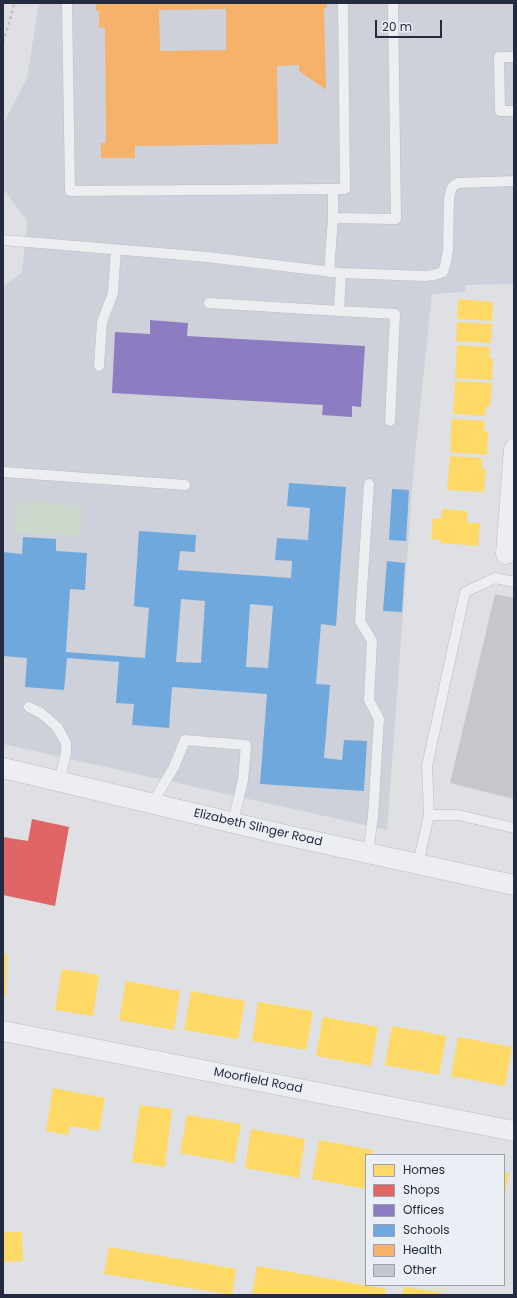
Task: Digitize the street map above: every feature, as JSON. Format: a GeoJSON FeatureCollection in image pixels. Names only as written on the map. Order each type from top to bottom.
{"type":"FeatureCollection","features":[{"type":"Feature","properties":{"kind":"street"},"geometry":{"type":"LineString","coordinates":[[506,554],[514,449]]}},
{"type":"Feature","properties":{"kind":"street","name":"Elizabeth Slinger Road"},"geometry":{"type":"LineString","coordinates":[[3,768],[152,804],[514,885]]}},
{"type":"Feature","properties":{"kind":"street","name":"Moorfield Road"},"geometry":{"type":"LineString","coordinates":[[3,1031],[514,1131]]}},
{"type":"Feature","properties":{"kind":"lane"},"geometry":{"type":"LineString","coordinates":[[67,3],[70,191],[345,190],[343,3]]}},
{"type":"Feature","properties":{"kind":"lane"},"geometry":{"type":"LineString","coordinates":[[333,218],[396,219],[393,3]]}},
{"type":"Feature","properties":{"kind":"lane"},"geometry":{"type":"LineString","coordinates":[[514,57],[498,57],[500,111],[514,111]]}},
{"type":"Feature","properties":{"kind":"lane"},"geometry":{"type":"LineString","coordinates":[[3,240],[207,257],[341,273],[434,275],[442,272],[446,262],[448,250],[449,198],[450,190],[453,186],[458,183],[514,181]]}},
{"type":"Feature","properties":{"kind":"lane"},"geometry":{"type":"LineString","coordinates":[[329,272],[333,218],[333,189]]}},
{"type":"Feature","properties":{"kind":"lane"},"geometry":{"type":"LineString","coordinates":[[99,366],[102,322],[113,293],[116,250]]}},
{"type":"Feature","properties":{"kind":"lane"},"geometry":{"type":"LineString","coordinates":[[339,311],[341,273]]}},
{"type":"Feature","properties":{"kind":"lane"},"geometry":{"type":"LineString","coordinates":[[209,303],[395,314],[390,421]]}},
{"type":"Feature","properties":{"kind":"lane"},"geometry":{"type":"LineString","coordinates":[[3,472],[185,485]]}},
{"type":"Feature","properties":{"kind":"lane"},"geometry":{"type":"LineString","coordinates":[[368,853],[373,816],[379,719],[369,700],[372,641],[360,621],[369,484]]}},
{"type":"Feature","properties":{"kind":"lane"},"geometry":{"type":"LineString","coordinates":[[418,864],[429,815],[427,766],[465,592],[495,578],[514,582]]}},
{"type":"Feature","properties":{"kind":"lane"},"geometry":{"type":"LineString","coordinates":[[29,706],[41,713],[57,726],[66,743],[66,753],[60,782]]}},
{"type":"Feature","properties":{"kind":"lane"},"geometry":{"type":"LineString","coordinates":[[152,804],[174,767],[185,740],[246,745],[243,780],[233,822]]}},
{"type":"Feature","properties":{"kind":"lane"},"geometry":{"type":"LineString","coordinates":[[429,815],[458,815],[514,828]]}},
{"type":"Feature","properties":{"kind":"path"},"geometry":{"type":"LineString","coordinates":[[3,42],[14,3]]}},
{"type":"Feature","properties":{"kind":"path"},"geometry":{"type":"LineString","coordinates":[[3,202],[3,214]]}},
{"type":"Feature","properties":{"kind":"shaded area"},"geometry":{"type":"Polygon","coordinates":[[[39,3],[514,3],[514,284],[466,285],[465,292],[432,294],[414,465],[387,830],[3,744],[3,287],[22,272],[27,221],[3,188],[3,124],[27,78],[39,3]]]}},
{"type":"Feature","properties":{"kind":"shaded area"},"geometry":{"type":"Polygon","coordinates":[[[18,501],[83,506],[81,537],[16,532],[18,501]]]}},
{"type":"Feature","properties":{"kind":"building: Homes"},"geometry":{"type":"Polygon","coordinates":[[[458,299],[493,302],[492,321],[457,319],[458,299]]]}},
{"type":"Feature","properties":{"kind":"building: Homes"},"geometry":{"type":"Polygon","coordinates":[[[457,322],[492,324],[491,343],[456,341],[457,322]]]}},
{"type":"Feature","properties":{"kind":"building: Homes"},"geometry":{"type":"Polygon","coordinates":[[[457,345],[490,347],[489,358],[493,358],[492,380],[455,378],[457,345]]]}},
{"type":"Feature","properties":{"kind":"building: Homes"},"geometry":{"type":"Polygon","coordinates":[[[455,381],[492,383],[490,406],[486,406],[485,416],[453,414],[455,381]]]}},
{"type":"Feature","properties":{"kind":"building: Homes"},"geometry":{"type":"Polygon","coordinates":[[[452,419],[485,421],[484,432],[488,432],[487,455],[450,452],[452,419]]]}},
{"type":"Feature","properties":{"kind":"building: Homes"},"geometry":{"type":"Polygon","coordinates":[[[450,456],[482,458],[482,469],[486,469],[484,492],[447,490],[450,456]]]}},
{"type":"Feature","properties":{"kind":"building: Homes"},"geometry":{"type":"Polygon","coordinates":[[[442,509],[467,511],[467,523],[480,523],[478,546],[440,543],[440,540],[431,539],[433,518],[441,519],[442,509]]]}},
{"type":"Feature","properties":{"kind":"building: Homes"},"geometry":{"type":"Polygon","coordinates":[[[3,954],[7,954],[6,995],[3,995],[3,954]]]}},
{"type":"Feature","properties":{"kind":"building: Homes"},"geometry":{"type":"Polygon","coordinates":[[[62,969],[99,975],[93,1016],[55,1010],[62,969]]]}},
{"type":"Feature","properties":{"kind":"building: Homes"},"geometry":{"type":"Polygon","coordinates":[[[126,981],[180,991],[174,1030],[119,1020],[126,981]]]}},
{"type":"Feature","properties":{"kind":"building: Homes"},"geometry":{"type":"Polygon","coordinates":[[[191,991],[245,1001],[238,1039],[184,1030],[191,991]]]}},
{"type":"Feature","properties":{"kind":"building: Homes"},"geometry":{"type":"Polygon","coordinates":[[[258,1002],[313,1011],[306,1050],[252,1041],[258,1002]]]}},
{"type":"Feature","properties":{"kind":"building: Homes"},"geometry":{"type":"Polygon","coordinates":[[[323,1017],[378,1027],[371,1066],[316,1056],[323,1017]]]}},
{"type":"Feature","properties":{"kind":"building: Homes"},"geometry":{"type":"Polygon","coordinates":[[[392,1026],[446,1036],[439,1075],[385,1065],[392,1026]]]}},
{"type":"Feature","properties":{"kind":"building: Homes"},"geometry":{"type":"Polygon","coordinates":[[[458,1037],[512,1047],[505,1086],[451,1076],[458,1037]]]}},
{"type":"Feature","properties":{"kind":"building: Homes"},"geometry":{"type":"Polygon","coordinates":[[[53,1088],[105,1098],[99,1131],[70,1126],[68,1135],[46,1131],[53,1088]]]}},
{"type":"Feature","properties":{"kind":"building: Homes"},"geometry":{"type":"Polygon","coordinates":[[[140,1105],[172,1109],[165,1167],[132,1162],[140,1105]]]}},
{"type":"Feature","properties":{"kind":"building: Homes"},"geometry":{"type":"Polygon","coordinates":[[[187,1115],[241,1124],[234,1163],[180,1153],[187,1115]]]}},
{"type":"Feature","properties":{"kind":"building: Homes"},"geometry":{"type":"Polygon","coordinates":[[[251,1129],[305,1139],[299,1178],[245,1168],[251,1129]]]}},
{"type":"Feature","properties":{"kind":"building: Homes"},"geometry":{"type":"Polygon","coordinates":[[[319,1140],[373,1150],[372,1154],[365,1154],[365,1189],[312,1179],[319,1140]]]}},
{"type":"Feature","properties":{"kind":"building: Homes"},"geometry":{"type":"Polygon","coordinates":[[[505,1172],[509,1173],[505,1195],[505,1172]]]}},
{"type":"Feature","properties":{"kind":"building: Homes"},"geometry":{"type":"Polygon","coordinates":[[[3,1232],[22,1232],[23,1261],[3,1262],[3,1232]]]}},
{"type":"Feature","properties":{"kind":"building: Homes"},"geometry":{"type":"Polygon","coordinates":[[[109,1247],[236,1269],[232,1295],[104,1274],[109,1247]]]}},
{"type":"Feature","properties":{"kind":"building: Homes"},"geometry":{"type":"Polygon","coordinates":[[[257,1266],[386,1289],[385,1295],[262,1295],[252,1293],[257,1266]]]}},
{"type":"Feature","properties":{"kind":"building: Homes"},"geometry":{"type":"Polygon","coordinates":[[[404,1287],[448,1294],[448,1295],[402,1295],[404,1287]]]}},
{"type":"Feature","properties":{"kind":"building: Shops"},"geometry":{"type":"Polygon","coordinates":[[[32,819],[69,827],[55,906],[3,895],[3,837],[28,841],[32,819]]]}},
{"type":"Feature","properties":{"kind":"building: Offices"},"geometry":{"type":"Polygon","coordinates":[[[150,320],[188,323],[187,336],[365,346],[361,407],[352,406],[352,417],[322,415],[323,405],[112,393],[115,332],[150,334],[150,320]]]}},
{"type":"Feature","properties":{"kind":"building: Schools"},"geometry":{"type":"Polygon","coordinates":[[[289,483],[346,487],[336,626],[321,624],[316,684],[330,685],[324,758],[342,760],[344,740],[367,741],[364,791],[260,784],[267,694],[172,687],[169,728],[132,725],[134,704],[116,703],[119,662],[67,658],[64,690],[25,687],[27,658],[3,656],[3,552],[22,554],[23,537],[56,539],[56,551],[87,553],[85,590],[70,589],[66,652],[145,658],[149,608],[134,606],[139,531],[196,535],[195,552],[180,551],[178,570],[291,578],[292,561],[275,560],[277,538],[308,540],[310,508],[287,506],[289,483]],[[181,599],[176,662],[201,663],[205,601],[181,599]],[[250,604],[246,667],[268,668],[273,606],[250,604]]]}},
{"type":"Feature","properties":{"kind":"building: Schools"},"geometry":{"type":"Polygon","coordinates":[[[392,489],[409,490],[406,541],[389,540],[392,489]]]}},
{"type":"Feature","properties":{"kind":"building: Schools"},"geometry":{"type":"Polygon","coordinates":[[[387,561],[405,563],[402,612],[383,611],[387,561]]]}},
{"type":"Feature","properties":{"kind":"building: Health"},"geometry":{"type":"Polygon","coordinates":[[[96,3],[327,3],[327,8],[324,8],[326,90],[299,71],[299,65],[277,66],[278,144],[135,146],[135,158],[101,158],[101,143],[106,143],[105,27],[99,28],[99,11],[96,11],[96,3]],[[226,9],[159,10],[160,51],[226,50],[226,9]]]}},
{"type":"Feature","properties":{"kind":"building: Other"},"geometry":{"type":"Polygon","coordinates":[[[495,594],[514,598],[514,799],[450,783],[495,594]]]}}]}
